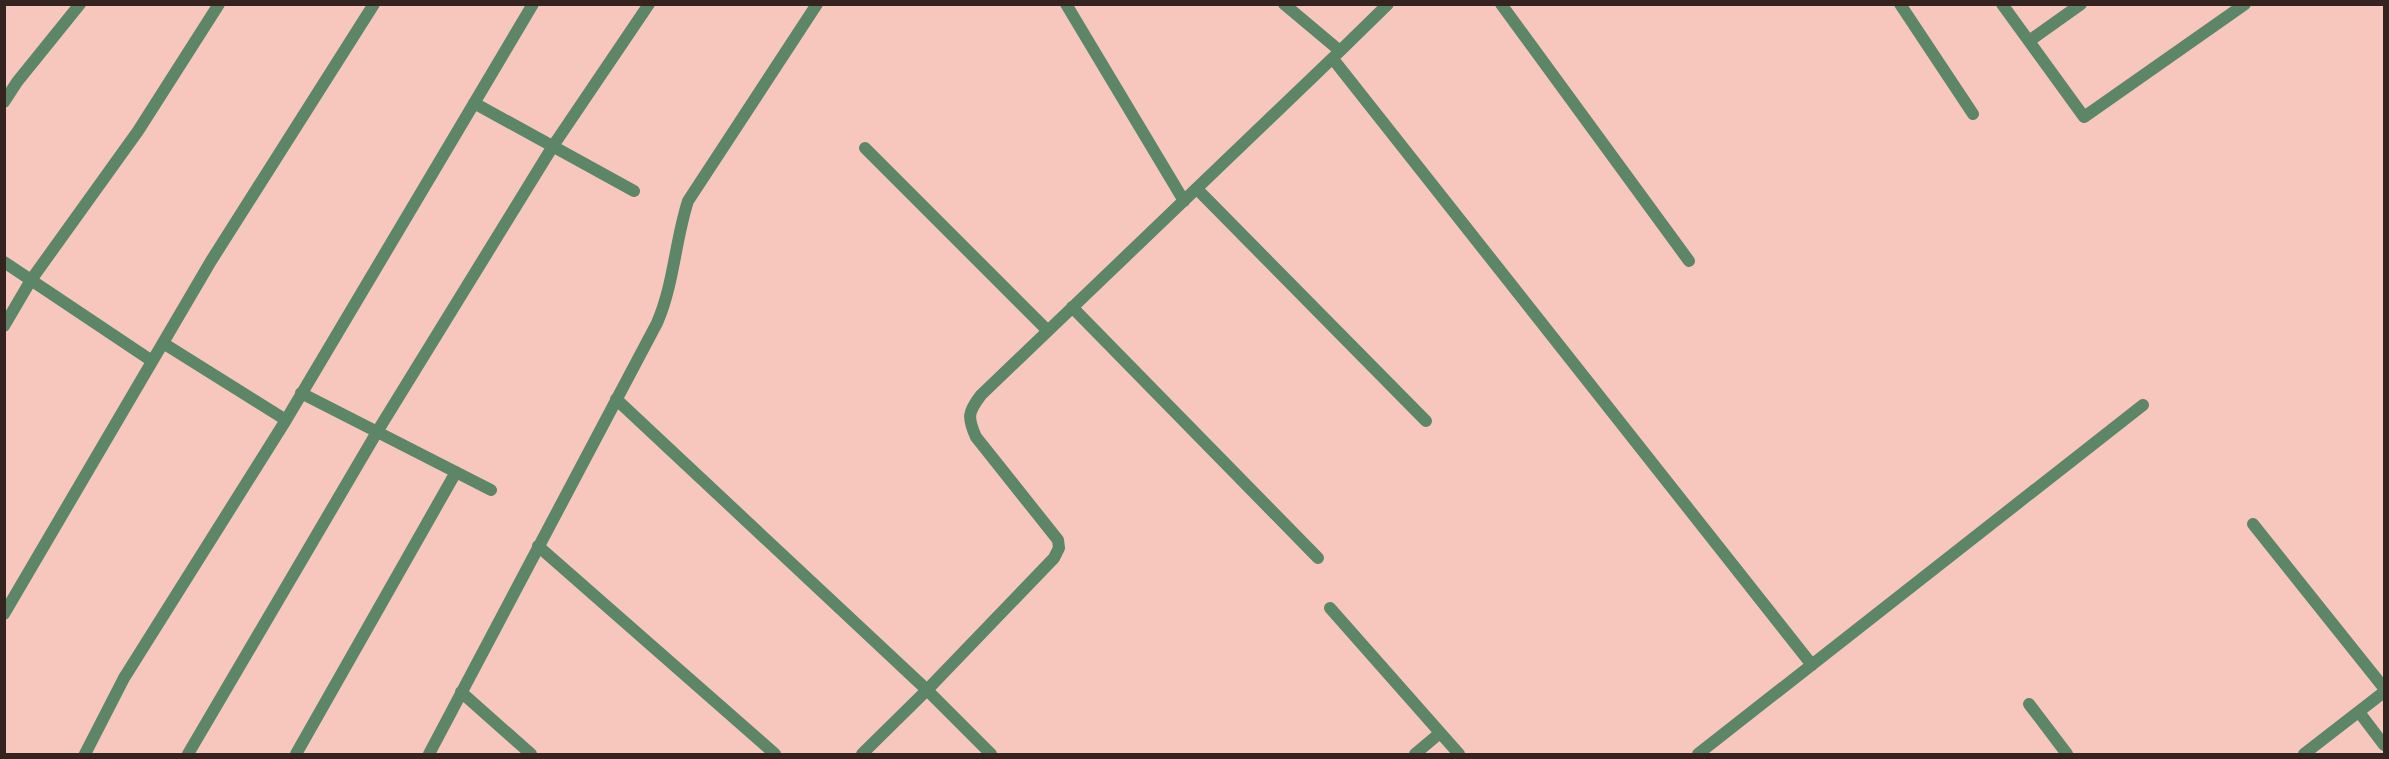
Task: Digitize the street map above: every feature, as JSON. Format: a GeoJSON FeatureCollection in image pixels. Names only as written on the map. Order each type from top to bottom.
{"type":"FeatureCollection","features":[{"type":"Feature","properties":{"kind":"street"},"geometry":{"type":"LineString","coordinates":[[4,102],[17,82],[80,4]]}},
{"type":"Feature","properties":{"kind":"street"},"geometry":{"type":"LineString","coordinates":[[4,326],[31,280],[138,131],[219,4]]}},
{"type":"Feature","properties":{"kind":"street"},"geometry":{"type":"LineString","coordinates":[[4,614],[211,261],[374,4]]}},
{"type":"Feature","properties":{"kind":"street"},"geometry":{"type":"LineString","coordinates":[[85,754],[124,678],[286,420],[532,4]]}},
{"type":"Feature","properties":{"kind":"street"},"geometry":{"type":"LineString","coordinates":[[188,754],[377,432],[554,147],[649,4]]}},
{"type":"Feature","properties":{"kind":"street"},"geometry":{"type":"LineString","coordinates":[[429,754],[666,302],[688,201],[816,4]]}},
{"type":"Feature","properties":{"kind":"street"},"geometry":{"type":"LineString","coordinates":[[1066,4],[1184,201]]}},
{"type":"Feature","properties":{"kind":"street"},"geometry":{"type":"LineString","coordinates":[[1284,4],[1336,55],[1812,665]]}},
{"type":"Feature","properties":{"kind":"street"},"geometry":{"type":"LineString","coordinates":[[862,754],[1054,558],[1059,548],[1058,540],[976,437],[970,423],[971,408],[981,395],[1048,330],[1388,4]]}},
{"type":"Feature","properties":{"kind":"street"},"geometry":{"type":"LineString","coordinates":[[1501,4],[1689,261]]}},
{"type":"Feature","properties":{"kind":"street"},"geometry":{"type":"LineString","coordinates":[[1900,4],[1973,114]]}},
{"type":"Feature","properties":{"kind":"street"},"geometry":{"type":"LineString","coordinates":[[2002,4],[2084,117],[2245,4]]}},
{"type":"Feature","properties":{"kind":"street"},"geometry":{"type":"LineString","coordinates":[[2029,41],[2081,4]]}},
{"type":"Feature","properties":{"kind":"street"},"geometry":{"type":"LineString","coordinates":[[474,103],[634,191]]}},
{"type":"Feature","properties":{"kind":"street"},"geometry":{"type":"LineString","coordinates":[[866,148],[1048,330]]}},
{"type":"Feature","properties":{"kind":"street"},"geometry":{"type":"LineString","coordinates":[[1197,189],[1426,421]]}},
{"type":"Feature","properties":{"kind":"street"},"geometry":{"type":"LineString","coordinates":[[4,262],[152,361]]}},
{"type":"Feature","properties":{"kind":"street"},"geometry":{"type":"LineString","coordinates":[[1072,307],[1318,558]]}},
{"type":"Feature","properties":{"kind":"street"},"geometry":{"type":"LineString","coordinates":[[163,343],[286,420]]}},
{"type":"Feature","properties":{"kind":"street"},"geometry":{"type":"LineString","coordinates":[[302,393],[491,490]]}},
{"type":"Feature","properties":{"kind":"street"},"geometry":{"type":"LineString","coordinates":[[616,399],[927,690],[991,754]]}},
{"type":"Feature","properties":{"kind":"street"},"geometry":{"type":"LineString","coordinates":[[1698,754],[2143,405]]}},
{"type":"Feature","properties":{"kind":"street"},"geometry":{"type":"LineString","coordinates":[[296,754],[456,472]]}},
{"type":"Feature","properties":{"kind":"street"},"geometry":{"type":"LineString","coordinates":[[2253,524],[2385,690],[2304,754]]}},
{"type":"Feature","properties":{"kind":"street"},"geometry":{"type":"LineString","coordinates":[[538,546],[775,754]]}},
{"type":"Feature","properties":{"kind":"street"},"geometry":{"type":"LineString","coordinates":[[1330,608],[1458,754]]}},
{"type":"Feature","properties":{"kind":"street"},"geometry":{"type":"LineString","coordinates":[[461,692],[531,754]]}},
{"type":"Feature","properties":{"kind":"street"},"geometry":{"type":"LineString","coordinates":[[2029,704],[2067,754]]}},
{"type":"Feature","properties":{"kind":"street"},"geometry":{"type":"LineString","coordinates":[[2359,712],[2385,745]]}},
{"type":"Feature","properties":{"kind":"street"},"geometry":{"type":"LineString","coordinates":[[1415,754],[1440,733]]}}]}
